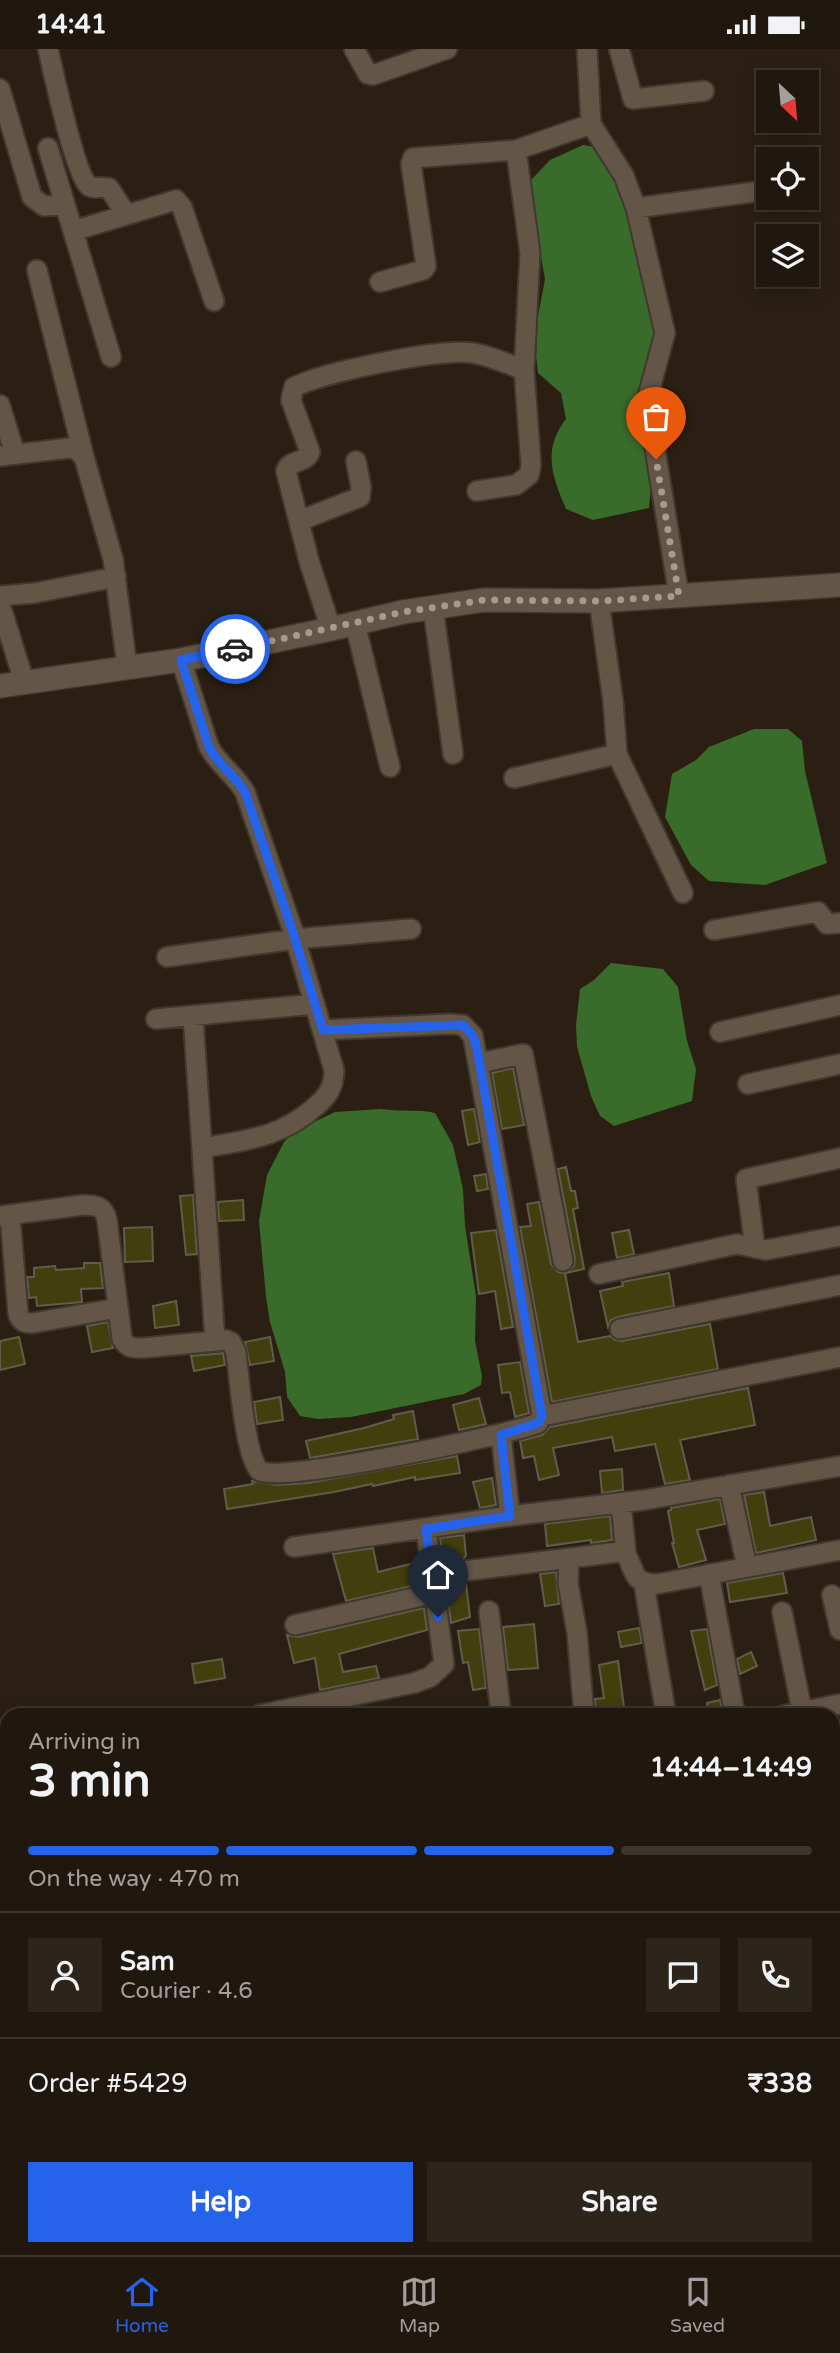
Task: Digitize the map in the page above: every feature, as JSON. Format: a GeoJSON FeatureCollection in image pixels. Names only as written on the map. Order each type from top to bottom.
{"type":"FeatureCollection","features":[{"type":"Feature","properties":{"kind":"street"},"geometry":{"type":"LineString","coordinates":[[48,49],[71,141],[88,185],[109,188],[125,214]]}},
{"type":"Feature","properties":{"kind":"street"},"geometry":{"type":"LineString","coordinates":[[354,49],[364,69],[373,75],[447,49]]}},
{"type":"Feature","properties":{"kind":"street"},"geometry":{"type":"LineString","coordinates":[[587,49],[591,124],[624,176],[636,208],[665,333],[646,400],[679,596]]}},
{"type":"Feature","properties":{"kind":"street"},"geometry":{"type":"LineString","coordinates":[[619,49],[633,99],[704,91]]}},
{"type":"Feature","properties":{"kind":"street"},"geometry":{"type":"LineString","coordinates":[[0,89],[32,197],[44,206],[65,205]]}},
{"type":"Feature","properties":{"kind":"street"},"geometry":{"type":"LineString","coordinates":[[380,282],[423,270],[426,266],[411,164],[413,158],[516,149],[591,124]]}},
{"type":"Feature","properties":{"kind":"street"},"geometry":{"type":"LineString","coordinates":[[19,157],[71,141]]}},
{"type":"Feature","properties":{"kind":"street"},"geometry":{"type":"LineString","coordinates":[[48,148],[111,357]]}},
{"type":"Feature","properties":{"kind":"street"},"geometry":{"type":"LineString","coordinates":[[477,491],[516,485],[529,475],[531,465],[524,370],[530,253],[516,149]]}},
{"type":"Feature","properties":{"kind":"street"},"geometry":{"type":"LineString","coordinates":[[636,208],[756,192]]}},
{"type":"Feature","properties":{"kind":"street"},"geometry":{"type":"LineString","coordinates":[[73,230],[171,200],[179,202],[214,301]]}},
{"type":"Feature","properties":{"kind":"street"},"geometry":{"type":"LineString","coordinates":[[37,270],[116,577],[127,666]]}},
{"type":"Feature","properties":{"kind":"street"},"geometry":{"type":"LineString","coordinates":[[331,629],[286,471],[290,464],[305,459],[310,452],[291,400],[294,387],[334,374],[451,352],[485,356],[524,370]]}},
{"type":"Feature","properties":{"kind":"street"},"geometry":{"type":"LineString","coordinates":[[0,405],[8,455],[71,448],[78,450],[84,457]]}},
{"type":"Feature","properties":{"kind":"street"},"geometry":{"type":"LineString","coordinates":[[299,521],[360,497],[362,487],[356,461]]}},
{"type":"Feature","properties":{"kind":"street"},"geometry":{"type":"LineString","coordinates":[[0,596],[35,593],[116,577]]}},
{"type":"Feature","properties":{"kind":"street"},"geometry":{"type":"LineString","coordinates":[[0,685],[181,660],[433,607],[484,600],[599,601],[840,585]]}},
{"type":"Feature","properties":{"kind":"street"},"geometry":{"type":"LineString","coordinates":[[599,601],[613,701],[617,754],[683,893]]}},
{"type":"Feature","properties":{"kind":"street"},"geometry":{"type":"LineString","coordinates":[[0,604],[24,681]]}},
{"type":"Feature","properties":{"kind":"street"},"geometry":{"type":"LineString","coordinates":[[433,607],[453,754]]}},
{"type":"Feature","properties":{"kind":"street"},"geometry":{"type":"LineString","coordinates":[[355,623],[390,767]]}},
{"type":"Feature","properties":{"kind":"street"},"geometry":{"type":"LineString","coordinates":[[181,660],[209,747],[214,756],[239,781],[245,792],[295,939],[334,1070],[334,1083],[326,1098],[292,1125],[276,1133],[202,1148]]}},
{"type":"Feature","properties":{"kind":"street"},"geometry":{"type":"LineString","coordinates":[[514,778],[617,754]]}},
{"type":"Feature","properties":{"kind":"street"},"geometry":{"type":"LineString","coordinates":[[714,930],[818,912],[827,924],[840,923]]}},
{"type":"Feature","properties":{"kind":"street"},"geometry":{"type":"LineString","coordinates":[[167,957],[295,939],[411,929]]}},
{"type":"Feature","properties":{"kind":"street"},"geometry":{"type":"LineString","coordinates":[[156,1019],[315,1004]]}},
{"type":"Feature","properties":{"kind":"street"},"geometry":{"type":"LineString","coordinates":[[720,1032],[840,1005]]}},
{"type":"Feature","properties":{"kind":"street"},"geometry":{"type":"LineString","coordinates":[[193,1016],[215,1341]]}},
{"type":"Feature","properties":{"kind":"street"},"geometry":{"type":"LineString","coordinates":[[118,1308],[25,1323],[19,1317],[7,1276],[5,1215],[83,1205],[96,1205],[101,1208],[107,1220],[122,1339],[131,1348],[226,1340],[234,1345],[248,1443],[253,1461],[258,1470],[265,1474],[308,1471],[501,1435],[538,1423],[542,1416],[473,1036],[463,1025],[323,1030]]}},
{"type":"Feature","properties":{"kind":"street"},"geometry":{"type":"LineString","coordinates":[[480,1063],[523,1054],[563,1261]]}},
{"type":"Feature","properties":{"kind":"street"},"geometry":{"type":"LineString","coordinates":[[748,1084],[840,1064]]}},
{"type":"Feature","properties":{"kind":"street"},"geometry":{"type":"LineString","coordinates":[[755,1248],[747,1179],[840,1158]]}},
{"type":"Feature","properties":{"kind":"street"},"geometry":{"type":"LineString","coordinates":[[599,1274],[737,1244],[766,1250],[840,1236]]}},
{"type":"Feature","properties":{"kind":"street"},"geometry":{"type":"LineString","coordinates":[[620,1329],[839,1291]]}},
{"type":"Feature","properties":{"kind":"street"},"geometry":{"type":"LineString","coordinates":[[542,1416],[840,1357]]}},
{"type":"Feature","properties":{"kind":"street"},"geometry":{"type":"LineString","coordinates":[[501,1435],[510,1516]]}},
{"type":"Feature","properties":{"kind":"street"},"geometry":{"type":"LineString","coordinates":[[294,1547],[621,1503],[840,1466]]}},
{"type":"Feature","properties":{"kind":"street"},"geometry":{"type":"LineString","coordinates":[[729,1485],[747,1567]]}},
{"type":"Feature","properties":{"kind":"street"},"geometry":{"type":"LineString","coordinates":[[621,1503],[626,1554],[634,1574],[644,1584],[665,1708]]}},
{"type":"Feature","properties":{"kind":"street"},"geometry":{"type":"LineString","coordinates":[[293,1708],[414,1683],[437,1672],[444,1664],[426,1529]]}},
{"type":"Feature","properties":{"kind":"street"},"geometry":{"type":"LineString","coordinates":[[644,1584],[657,1584],[840,1551]]}},
{"type":"Feature","properties":{"kind":"street"},"geometry":{"type":"LineString","coordinates":[[295,1625],[434,1584],[569,1557],[619,1552],[626,1554]]}},
{"type":"Feature","properties":{"kind":"street"},"geometry":{"type":"LineString","coordinates":[[569,1557],[568,1583],[577,1633],[583,1708]]}},
{"type":"Feature","properties":{"kind":"street"},"geometry":{"type":"LineString","coordinates":[[709,1574],[734,1708]]}},
{"type":"Feature","properties":{"kind":"street"},"geometry":{"type":"LineString","coordinates":[[832,1595],[840,1630]]}},
{"type":"Feature","properties":{"kind":"street"},"geometry":{"type":"LineString","coordinates":[[489,1611],[500,1708]]}},
{"type":"Feature","properties":{"kind":"street"},"geometry":{"type":"LineString","coordinates":[[782,1612],[793,1708]]}},
{"type":"Feature","properties":{"kind":"street"},"geometry":{"type":"LineString","coordinates":[[820,1708],[840,1704]]}},
{"type":"Feature","properties":{"kind":"shaded area"},"geometry":{"type":"Polygon","coordinates":[[[583,145],[595,147],[608,165],[630,219],[657,334],[647,359],[634,408],[652,475],[649,508],[593,520],[566,509],[554,474],[554,441],[566,419],[561,393],[538,373],[538,316],[545,279],[531,180],[550,160],[583,145]]]}},
{"type":"Feature","properties":{"kind":"shaded area"},"geometry":{"type":"Polygon","coordinates":[[[754,729],[788,729],[802,741],[805,771],[827,863],[765,885],[709,881],[691,865],[665,817],[672,774],[696,760],[709,747],[754,729]]]}},
{"type":"Feature","properties":{"kind":"shaded area"},"geometry":{"type":"Polygon","coordinates":[[[611,963],[663,969],[678,987],[687,1041],[696,1069],[692,1101],[614,1126],[600,1116],[591,1096],[577,1047],[576,1025],[580,989],[594,980],[611,963]]]}},
{"type":"Feature","properties":{"kind":"shaded area"},"geometry":{"type":"Polygon","coordinates":[[[381,1109],[435,1113],[453,1145],[463,1189],[465,1226],[476,1296],[475,1341],[482,1376],[481,1385],[464,1394],[351,1417],[318,1419],[300,1416],[287,1397],[285,1372],[270,1322],[266,1297],[259,1221],[267,1175],[284,1142],[295,1131],[335,1112],[381,1109]]]}},
{"type":"Feature","properties":{"kind":"building"},"geometry":{"type":"Polygon","coordinates":[[[513,1068],[524,1125],[502,1129],[492,1073],[513,1068]]]}},
{"type":"Feature","properties":{"kind":"building"},"geometry":{"type":"Polygon","coordinates":[[[474,1109],[480,1142],[468,1145],[462,1111],[474,1109]]]}},
{"type":"Feature","properties":{"kind":"building"},"geometry":{"type":"Polygon","coordinates":[[[566,1167],[578,1208],[573,1209],[584,1269],[566,1273],[574,1266],[575,1259],[558,1169],[566,1167]]]}},
{"type":"Feature","properties":{"kind":"building"},"geometry":{"type":"Polygon","coordinates":[[[486,1174],[488,1189],[477,1191],[474,1176],[486,1174]]]}},
{"type":"Feature","properties":{"kind":"building"},"geometry":{"type":"Polygon","coordinates":[[[193,1195],[197,1254],[186,1255],[180,1196],[193,1195]]]}},
{"type":"Feature","properties":{"kind":"building"},"geometry":{"type":"Polygon","coordinates":[[[243,1200],[244,1220],[219,1221],[218,1202],[243,1200]]]}},
{"type":"Feature","properties":{"kind":"building"},"geometry":{"type":"Polygon","coordinates":[[[539,1202],[551,1264],[558,1272],[565,1273],[578,1342],[610,1336],[622,1341],[710,1324],[718,1369],[552,1402],[520,1227],[531,1226],[527,1204],[539,1202]]]}},
{"type":"Feature","properties":{"kind":"building"},"geometry":{"type":"Polygon","coordinates":[[[152,1227],[153,1261],[125,1262],[124,1228],[152,1227]]]}},
{"type":"Feature","properties":{"kind":"building"},"geometry":{"type":"Polygon","coordinates":[[[496,1230],[513,1327],[501,1329],[495,1291],[479,1294],[471,1233],[496,1230]]]}},
{"type":"Feature","properties":{"kind":"building"},"geometry":{"type":"Polygon","coordinates":[[[629,1230],[634,1254],[617,1258],[612,1233],[629,1230]]]}},
{"type":"Feature","properties":{"kind":"building"},"geometry":{"type":"Polygon","coordinates":[[[84,1263],[100,1263],[103,1288],[81,1289],[82,1302],[37,1306],[36,1297],[29,1298],[27,1277],[34,1277],[34,1268],[84,1268],[84,1263]]]}},
{"type":"Feature","properties":{"kind":"building"},"geometry":{"type":"Polygon","coordinates":[[[669,1273],[674,1306],[618,1317],[611,1320],[608,1327],[600,1291],[623,1286],[622,1282],[669,1273]]]}},
{"type":"Feature","properties":{"kind":"building"},"geometry":{"type":"Polygon","coordinates":[[[176,1301],[179,1325],[155,1328],[153,1306],[176,1301]]]}},
{"type":"Feature","properties":{"kind":"building"},"geometry":{"type":"Polygon","coordinates":[[[108,1322],[113,1348],[92,1352],[87,1326],[108,1322]]]}},
{"type":"Feature","properties":{"kind":"building"},"geometry":{"type":"Polygon","coordinates":[[[19,1337],[25,1364],[0,1370],[0,1341],[19,1337]]]}},
{"type":"Feature","properties":{"kind":"building"},"geometry":{"type":"Polygon","coordinates":[[[270,1337],[274,1361],[250,1365],[245,1342],[270,1337]]]}},
{"type":"Feature","properties":{"kind":"building"},"geometry":{"type":"Polygon","coordinates":[[[223,1353],[225,1365],[194,1371],[191,1356],[223,1353]]]}},
{"type":"Feature","properties":{"kind":"building"},"geometry":{"type":"Polygon","coordinates":[[[520,1362],[529,1413],[515,1417],[510,1392],[502,1393],[498,1365],[520,1362]]]}},
{"type":"Feature","properties":{"kind":"building"},"geometry":{"type":"Polygon","coordinates":[[[748,1388],[755,1425],[680,1440],[690,1480],[665,1484],[655,1444],[615,1451],[612,1437],[553,1448],[559,1475],[539,1480],[534,1456],[523,1458],[520,1441],[542,1435],[550,1427],[748,1388]]]}},
{"type":"Feature","properties":{"kind":"building"},"geometry":{"type":"Polygon","coordinates":[[[280,1397],[283,1420],[257,1424],[254,1402],[280,1397]]]}},
{"type":"Feature","properties":{"kind":"building"},"geometry":{"type":"Polygon","coordinates":[[[479,1398],[486,1424],[459,1430],[453,1405],[479,1398]]]}},
{"type":"Feature","properties":{"kind":"building"},"geometry":{"type":"Polygon","coordinates":[[[413,1411],[418,1439],[310,1458],[306,1441],[364,1428],[394,1419],[393,1415],[413,1411]]]}},
{"type":"Feature","properties":{"kind":"building"},"geometry":{"type":"Polygon","coordinates":[[[457,1456],[460,1473],[415,1480],[415,1477],[227,1509],[224,1489],[253,1484],[252,1481],[276,1485],[308,1483],[457,1456]]]}},
{"type":"Feature","properties":{"kind":"building"},"geometry":{"type":"Polygon","coordinates":[[[622,1469],[623,1490],[602,1493],[600,1471],[622,1469]]]}},
{"type":"Feature","properties":{"kind":"building"},"geometry":{"type":"Polygon","coordinates":[[[492,1478],[496,1505],[480,1508],[473,1482],[492,1478]]]}},
{"type":"Feature","properties":{"kind":"building"},"geometry":{"type":"Polygon","coordinates":[[[764,1492],[770,1526],[811,1517],[816,1540],[756,1553],[744,1495],[764,1492]]]}},
{"type":"Feature","properties":{"kind":"building"},"geometry":{"type":"Polygon","coordinates":[[[720,1499],[725,1524],[697,1530],[706,1560],[679,1567],[672,1543],[668,1511],[671,1508],[720,1499]]]}},
{"type":"Feature","properties":{"kind":"building"},"geometry":{"type":"Polygon","coordinates":[[[610,1516],[612,1540],[547,1546],[545,1524],[610,1516]]]}},
{"type":"Feature","properties":{"kind":"building"},"geometry":{"type":"Polygon","coordinates":[[[464,1535],[466,1556],[463,1559],[443,1561],[440,1538],[464,1535]]]}},
{"type":"Feature","properties":{"kind":"building"},"geometry":{"type":"Polygon","coordinates":[[[373,1548],[378,1572],[418,1562],[421,1584],[346,1601],[333,1554],[373,1548]]]}},
{"type":"Feature","properties":{"kind":"building"},"geometry":{"type":"Polygon","coordinates":[[[556,1572],[559,1604],[545,1606],[540,1574],[556,1572]]]}},
{"type":"Feature","properties":{"kind":"building"},"geometry":{"type":"Polygon","coordinates":[[[783,1573],[787,1593],[730,1602],[727,1583],[783,1573]]]}},
{"type":"Feature","properties":{"kind":"building"},"geometry":{"type":"Polygon","coordinates":[[[466,1583],[470,1617],[451,1623],[446,1586],[466,1583]]]}},
{"type":"Feature","properties":{"kind":"building"},"geometry":{"type":"Polygon","coordinates":[[[424,1608],[427,1630],[339,1654],[343,1672],[376,1666],[379,1678],[320,1690],[315,1658],[294,1663],[287,1635],[298,1637],[424,1608]]]}},
{"type":"Feature","properties":{"kind":"building"},"geometry":{"type":"Polygon","coordinates":[[[534,1624],[538,1668],[508,1670],[503,1627],[534,1624]]]}},
{"type":"Feature","properties":{"kind":"building"},"geometry":{"type":"Polygon","coordinates":[[[639,1628],[642,1643],[621,1647],[618,1632],[639,1628]]]}},
{"type":"Feature","properties":{"kind":"building"},"geometry":{"type":"Polygon","coordinates":[[[479,1629],[486,1688],[473,1690],[468,1662],[463,1663],[458,1631],[479,1629]]]}},
{"type":"Feature","properties":{"kind":"building"},"geometry":{"type":"Polygon","coordinates":[[[707,1629],[717,1685],[705,1690],[691,1631],[707,1629]]]}},
{"type":"Feature","properties":{"kind":"building"},"geometry":{"type":"Polygon","coordinates":[[[751,1652],[757,1666],[740,1674],[737,1659],[751,1652]]]}},
{"type":"Feature","properties":{"kind":"building"},"geometry":{"type":"Polygon","coordinates":[[[222,1659],[225,1678],[195,1683],[192,1664],[222,1659]]]}},
{"type":"Feature","properties":{"kind":"building"},"geometry":{"type":"Polygon","coordinates":[[[618,1661],[624,1708],[596,1708],[595,1699],[604,1698],[599,1665],[618,1661]]]}},
{"type":"Feature","properties":{"kind":"building"},"geometry":{"type":"Polygon","coordinates":[[[720,1700],[722,1708],[708,1708],[707,1703],[720,1700]]]}},
{"type":"Feature","properties":{"kind":"way so far"},"geometry":{"type":"LineString","coordinates":[[235,649],[403,612],[484,600],[599,601],[679,596],[656,459]]}},
{"type":"Feature","properties":{"kind":"route"},"geometry":{"type":"LineString","coordinates":[[235,649],[181,660],[209,747],[222,766],[239,781],[245,792],[323,1030],[463,1025],[473,1036],[477,1049],[542,1416],[538,1423],[501,1435],[510,1516],[426,1529],[438,1617]]}}]}
